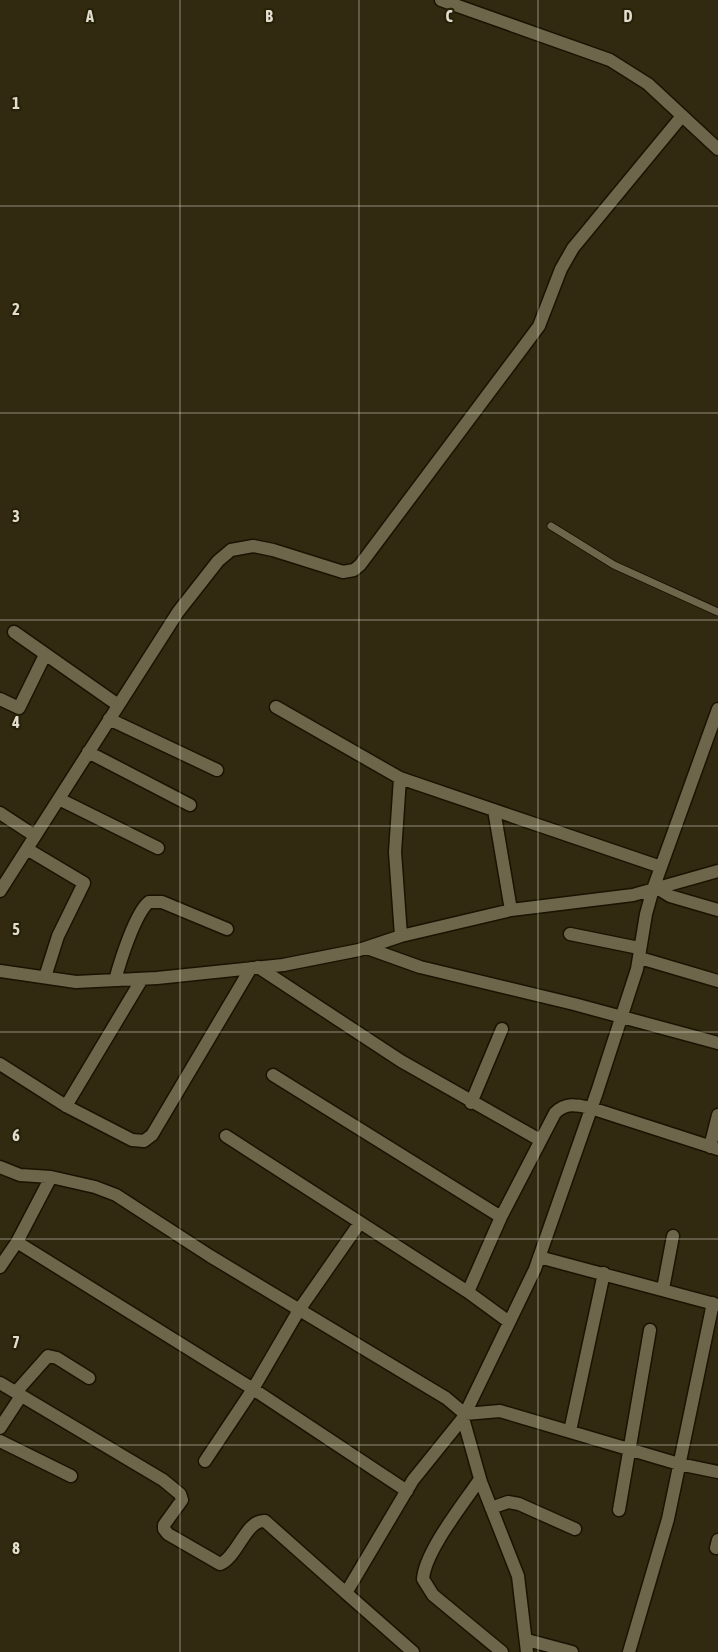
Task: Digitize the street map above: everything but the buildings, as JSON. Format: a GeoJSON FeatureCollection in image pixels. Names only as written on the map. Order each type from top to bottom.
{"type":"FeatureCollection","features":[{"type":"Feature","properties":{"kind":"street"},"geometry":{"type":"LineString","coordinates":[[441,0],[610,60],[648,84],[718,149]]}},
{"type":"Feature","properties":{"kind":"street"},"geometry":{"type":"LineString","coordinates":[[0,891],[178,612],[218,562],[231,550],[253,546],[273,550],[343,572],[354,570],[360,565],[533,335],[545,314],[561,269],[591,224],[682,116]]}},
{"type":"Feature","properties":{"kind":"street"},"geometry":{"type":"LineString","coordinates":[[14,632],[118,705]]}},
{"type":"Feature","properties":{"kind":"street"},"geometry":{"type":"LineString","coordinates":[[0,699],[19,708],[45,655]]}},
{"type":"Feature","properties":{"kind":"street"},"geometry":{"type":"LineString","coordinates":[[276,707],[400,778],[661,867]]}},
{"type":"Feature","properties":{"kind":"street"},"geometry":{"type":"LineString","coordinates":[[346,1593],[406,1491],[464,1416],[539,1257],[592,1108],[621,1018],[640,953],[661,867],[718,709]]}},
{"type":"Feature","properties":{"kind":"street"},"geometry":{"type":"LineString","coordinates":[[109,719],[217,770]]}},
{"type":"Feature","properties":{"kind":"street"},"geometry":{"type":"LineString","coordinates":[[88,752],[190,805]]}},
{"type":"Feature","properties":{"kind":"street"},"geometry":{"type":"LineString","coordinates":[[400,778],[395,852],[401,936]]}},
{"type":"Feature","properties":{"kind":"street"},"geometry":{"type":"LineString","coordinates":[[59,799],[158,848]]}},
{"type":"Feature","properties":{"kind":"street"},"geometry":{"type":"LineString","coordinates":[[494,810],[511,910]]}},
{"type":"Feature","properties":{"kind":"street"},"geometry":{"type":"LineString","coordinates":[[0,812],[36,836]]}},
{"type":"Feature","properties":{"kind":"street"},"geometry":{"type":"LineString","coordinates":[[27,849],[84,883],[58,936],[45,977]]}},
{"type":"Feature","properties":{"kind":"street"},"geometry":{"type":"LineString","coordinates":[[0,971],[76,982],[142,979],[283,965],[367,948],[401,936],[511,910],[633,894],[718,871]]}},
{"type":"Feature","properties":{"kind":"street"},"geometry":{"type":"LineString","coordinates":[[655,889],[676,898],[718,910]]}},
{"type":"Feature","properties":{"kind":"street"},"geometry":{"type":"LineString","coordinates":[[115,980],[127,944],[142,910],[149,902],[162,902],[227,929]]}},
{"type":"Feature","properties":{"kind":"street"},"geometry":{"type":"LineString","coordinates":[[570,934],[640,953],[718,981]]}},
{"type":"Feature","properties":{"kind":"street"},"geometry":{"type":"LineString","coordinates":[[367,948],[420,967],[718,1043]]}},
{"type":"Feature","properties":{"kind":"street"},"geometry":{"type":"LineString","coordinates":[[255,968],[402,1062],[471,1103],[540,1140]]}},
{"type":"Feature","properties":{"kind":"street"},"geometry":{"type":"LineString","coordinates":[[0,1064],[66,1106],[132,1140],[144,1141],[148,1139],[255,968]]}},
{"type":"Feature","properties":{"kind":"street"},"geometry":{"type":"LineString","coordinates":[[66,1106],[142,979]]}},
{"type":"Feature","properties":{"kind":"street"},"geometry":{"type":"LineString","coordinates":[[471,1103],[502,1029]]}},
{"type":"Feature","properties":{"kind":"street"},"geometry":{"type":"LineString","coordinates":[[273,1075],[501,1217]]}},
{"type":"Feature","properties":{"kind":"street"},"geometry":{"type":"LineString","coordinates":[[468,1292],[501,1217],[554,1113],[560,1108],[572,1104],[592,1108],[714,1148],[718,1115]]}},
{"type":"Feature","properties":{"kind":"street"},"geometry":{"type":"LineString","coordinates":[[226,1136],[359,1224],[468,1292],[509,1322]]}},
{"type":"Feature","properties":{"kind":"street"},"geometry":{"type":"LineString","coordinates":[[0,1167],[20,1175],[51,1177],[95,1188],[116,1196],[210,1256],[446,1398],[464,1416],[480,1479],[518,1576],[527,1646],[572,1652]]}},
{"type":"Feature","properties":{"kind":"street"},"geometry":{"type":"LineString","coordinates":[[0,1267],[17,1242],[51,1177]]}},
{"type":"Feature","properties":{"kind":"street"},"geometry":{"type":"LineString","coordinates":[[205,1461],[253,1389],[299,1310],[359,1224]]}},
{"type":"Feature","properties":{"kind":"street"},"geometry":{"type":"LineString","coordinates":[[663,1289],[673,1236]]}},
{"type":"Feature","properties":{"kind":"street"},"geometry":{"type":"LineString","coordinates":[[17,1242],[253,1389],[406,1491]]}},
{"type":"Feature","properties":{"kind":"street"},"geometry":{"type":"LineString","coordinates":[[539,1257],[716,1304],[668,1519],[629,1652]]}},
{"type":"Feature","properties":{"kind":"street"},"geometry":{"type":"LineString","coordinates":[[570,1431],[604,1274]]}},
{"type":"Feature","properties":{"kind":"street"},"geometry":{"type":"LineString","coordinates":[[619,1510],[650,1330]]}},
{"type":"Feature","properties":{"kind":"street"},"geometry":{"type":"LineString","coordinates":[[0,1428],[18,1394],[48,1356],[57,1358],[89,1378]]}},
{"type":"Feature","properties":{"kind":"street"},"geometry":{"type":"LineString","coordinates":[[0,1383],[163,1480],[180,1494],[182,1500],[164,1525],[164,1529],[168,1534],[220,1564],[227,1560],[253,1525],[260,1521],[265,1521],[412,1652]]}},
{"type":"Feature","properties":{"kind":"street"},"geometry":{"type":"LineString","coordinates":[[464,1416],[500,1411],[679,1464],[718,1472]]}},
{"type":"Feature","properties":{"kind":"street"},"geometry":{"type":"LineString","coordinates":[[0,1441],[71,1476]]}},
{"type":"Feature","properties":{"kind":"street"},"geometry":{"type":"LineString","coordinates":[[480,1479],[436,1546],[427,1563],[423,1579],[433,1596],[502,1652]]}},
{"type":"Feature","properties":{"kind":"street"},"geometry":{"type":"LineString","coordinates":[[491,1508],[508,1502],[519,1504],[574,1529]]}},
{"type":"Feature","properties":{"kind":"lane"},"geometry":{"type":"LineString","coordinates":[[551,526],[614,565],[718,612]]}}]}
